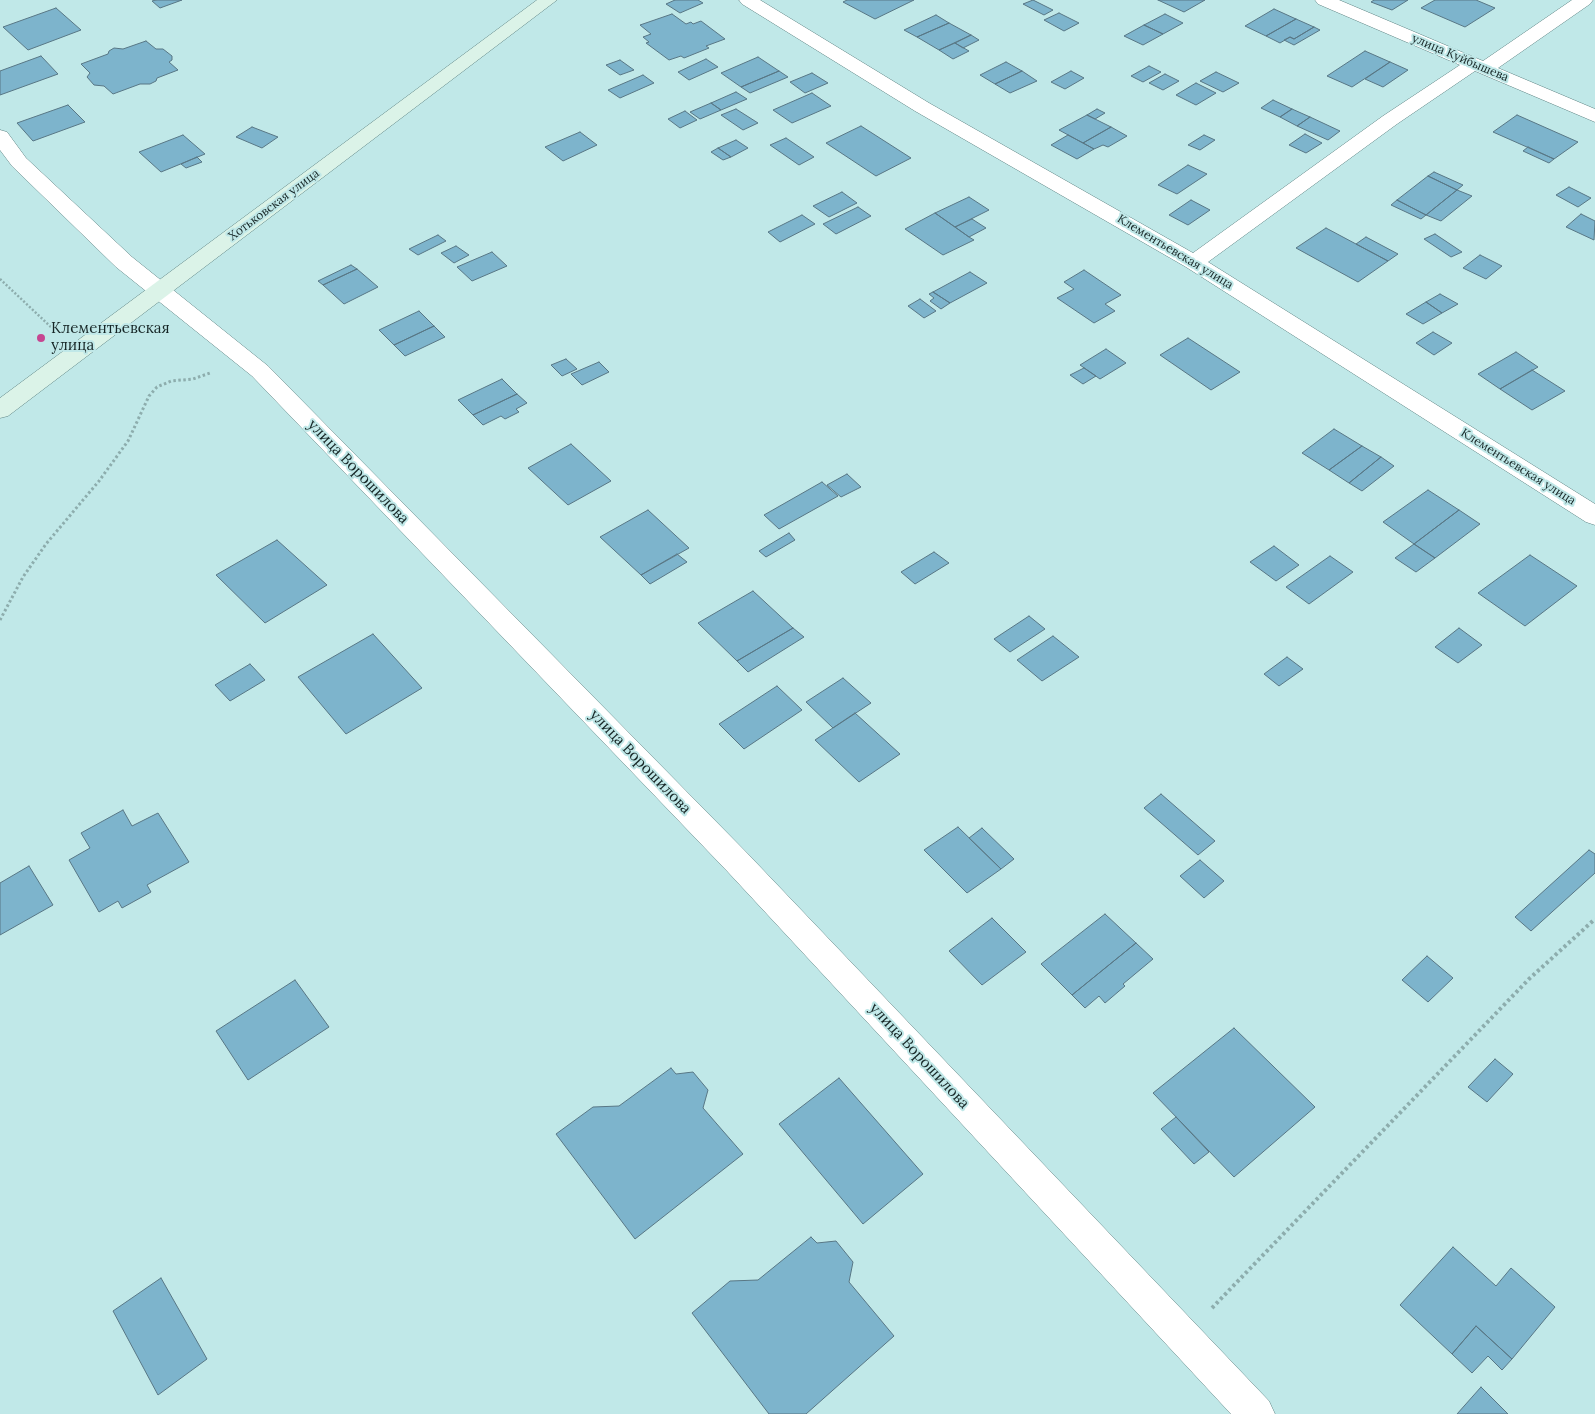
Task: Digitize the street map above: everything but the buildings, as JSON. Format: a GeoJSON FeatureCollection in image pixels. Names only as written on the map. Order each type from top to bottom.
{"type":"FeatureCollection","features":[{"type":"Feature","properties":{"kind":"main road","name":"Хотьковская улица"},"geometry":{"type":"LineString","coordinates":[[0,410],[548,0]]}},
{"type":"Feature","properties":{"kind":"street","name":"Клементьевская улица"},"geometry":{"type":"LineString","coordinates":[[748,0],[922,106],[1194,262],[1595,516]]}},
{"type":"Feature","properties":{"kind":"street","name":"улица Куйбышева"},"geometry":{"type":"LineString","coordinates":[[1324,0],[1595,116]]}},
{"type":"Feature","properties":{"kind":"street"},"geometry":{"type":"LineString","coordinates":[[1194,262],[1390,120],[1584,0]]}},
{"type":"Feature","properties":{"kind":"street","name":"улица Ворошилова"},"geometry":{"type":"LineString","coordinates":[[0,136],[19,162],[124,262],[260,371],[737,862],[1256,1414]]}},
{"type":"Feature","properties":{"kind":"path"},"geometry":{"type":"LineString","coordinates":[[0,279],[53,329]]}},
{"type":"Feature","properties":{"kind":"path"},"geometry":{"type":"LineString","coordinates":[[0,620],[23,577],[40,552],[99,481],[128,441],[149,396],[157,387],[171,381],[193,379],[213,372],[241,355]]}},
{"type":"Feature","properties":{"kind":"path"},"geometry":{"type":"LineString","coordinates":[[1184,1337],[1522,986],[1595,919]]}},
{"type":"Feature","properties":{"kind":"place","name":"Клементьевская улица"},"geometry":{"type":"Point","coordinates":[41,338]}}]}
